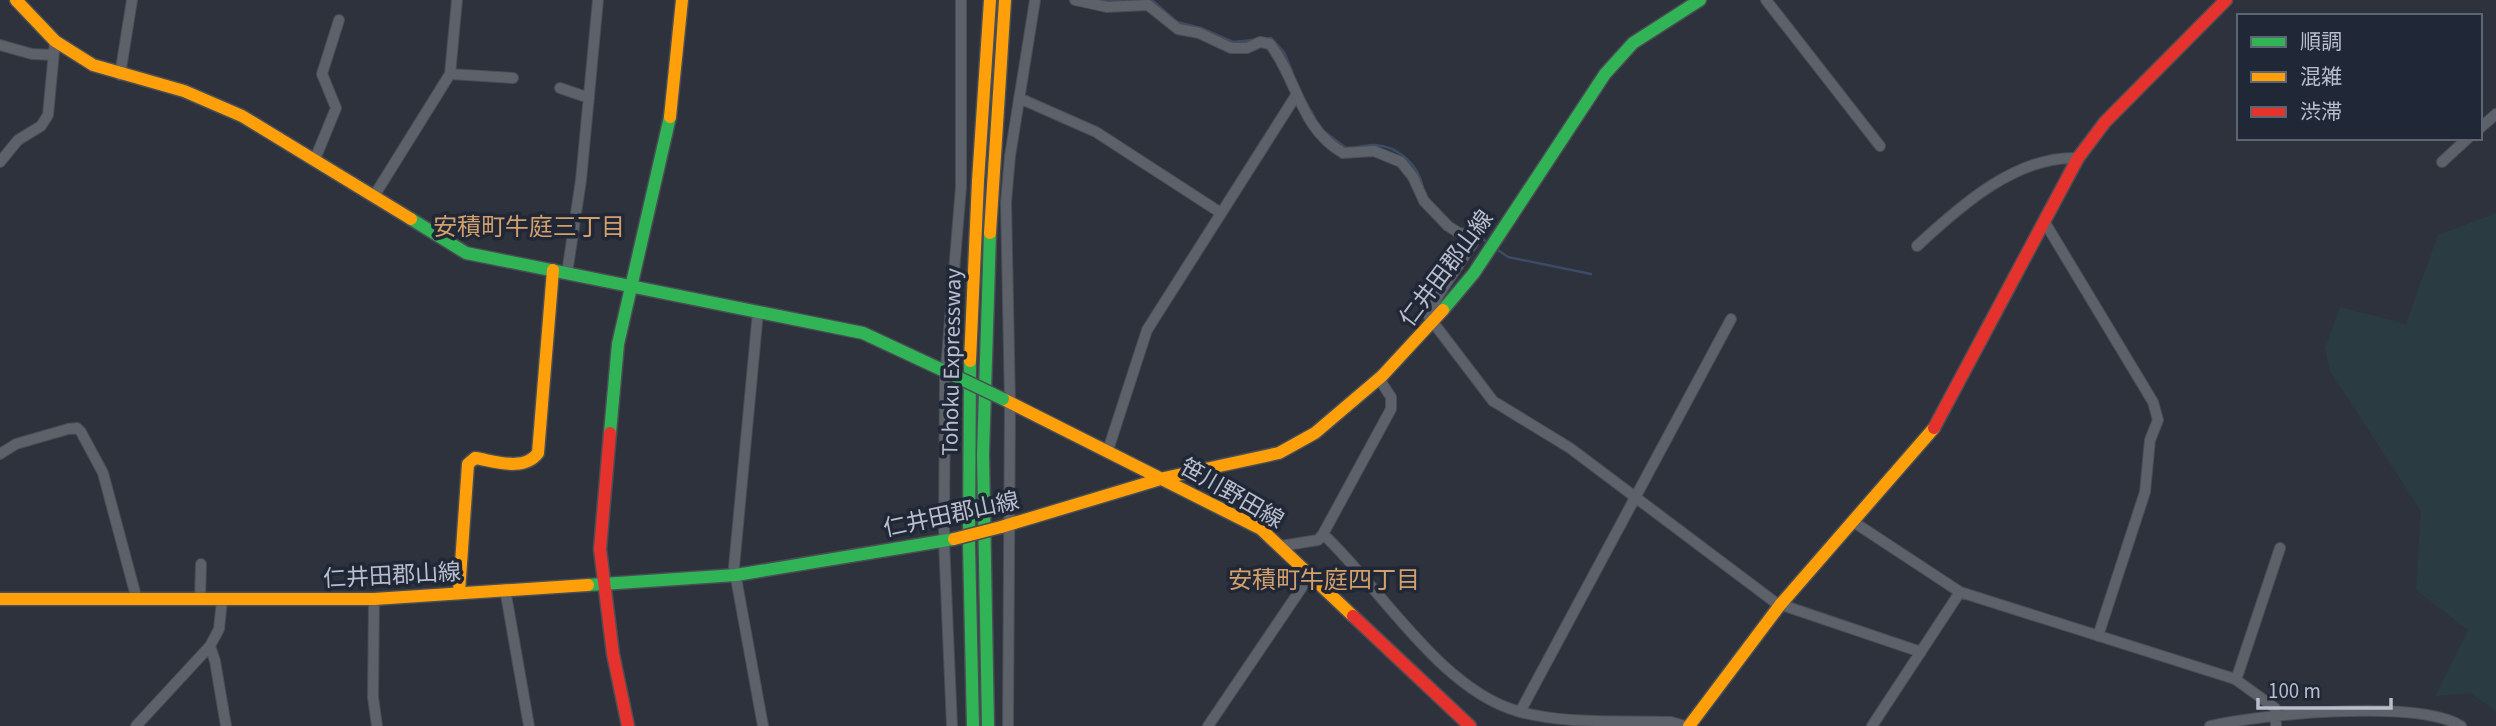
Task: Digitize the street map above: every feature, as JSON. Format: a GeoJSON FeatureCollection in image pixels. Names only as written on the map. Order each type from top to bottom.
{"type":"FeatureCollection","features":[{"type":"Feature","properties":{"kind":"main road","name":"笹川野田線"},"geometry":{"type":"LineString","coordinates":[[16,0],[55,41],[93,65],[211,101],[315,159],[466,253],[863,333],[1108,450],[1261,529],[1470,726]]}},
{"type":"Feature","properties":{"kind":"main road"},"geometry":{"type":"LineString","coordinates":[[628,726],[613,654],[600,549],[611,399],[629,286],[660,173],[671,112],[682,0]]}},
{"type":"Feature","properties":{"kind":"main road","name":"Tohoku Expressway"},"geometry":{"type":"LineString","coordinates":[[973,726],[969,528],[971,354],[980,127],[990,0]]}},
{"type":"Feature","properties":{"kind":"main road","name":"Tohoku Expressway"},"geometry":{"type":"LineString","coordinates":[[988,726],[985,423],[995,129],[1005,0]]}},
{"type":"Feature","properties":{"kind":"main road","name":"仁井田郡山線"},"geometry":{"type":"LineString","coordinates":[[0,599],[374,599],[736,575],[949,540],[1164,478],[1290,449],[1315,433],[1379,379],[1432,324],[1474,273],[1605,74],[1633,43],[1700,0]]}},
{"type":"Feature","properties":{"kind":"main road"},"geometry":{"type":"LineString","coordinates":[[1687,726],[1780,605],[1923,444],[1942,417],[2078,158],[2105,122],[2226,0]]}},
{"type":"Feature","properties":{"kind":"main road"},"geometry":{"type":"LineString","coordinates":[[460,592],[468,464],[475,458],[527,464],[535,460],[538,453],[553,270]]}},
{"type":"Feature","properties":{"kind":"street"},"geometry":{"type":"LineString","coordinates":[[120,75],[132,0]]}},
{"type":"Feature","properties":{"kind":"street"},"geometry":{"type":"LineString","coordinates":[[374,196],[450,74],[457,0]]}},
{"type":"Feature","properties":{"kind":"street"},"geometry":{"type":"LineString","coordinates":[[567,273],[589,98],[598,0]]}},
{"type":"Feature","properties":{"kind":"street"},"geometry":{"type":"LineString","coordinates":[[952,726],[949,373],[964,103],[961,0]]}},
{"type":"Feature","properties":{"kind":"street"},"geometry":{"type":"LineString","coordinates":[[1008,726],[1005,526],[1006,202],[1035,0]]}},
{"type":"Feature","properties":{"kind":"street"},"geometry":{"type":"LineString","coordinates":[[1075,0],[1107,7],[1149,5],[1178,29],[1199,33],[1231,48],[1247,48],[1261,42],[1268,43],[1282,62],[1295,97],[1316,131],[1339,150],[1349,154],[1382,152],[1401,162],[1413,177],[1424,201],[1448,226],[1459,233],[1474,236],[1473,243],[1429,317],[1493,401],[1570,448],[1635,500],[1780,605],[1921,652]]}},
{"type":"Feature","properties":{"kind":"street"},"geometry":{"type":"LineString","coordinates":[[1766,0],[1880,146]]}},
{"type":"Feature","properties":{"kind":"street"},"geometry":{"type":"LineString","coordinates":[[315,159],[336,108],[322,74],[338,20]]}},
{"type":"Feature","properties":{"kind":"street"},"geometry":{"type":"LineString","coordinates":[[0,162],[18,141],[38,128],[48,115],[55,41]]}},
{"type":"Feature","properties":{"kind":"street"},"geometry":{"type":"LineString","coordinates":[[0,45],[32,54],[53,55]]}},
{"type":"Feature","properties":{"kind":"street"},"geometry":{"type":"LineString","coordinates":[[450,74],[513,78]]}},
{"type":"Feature","properties":{"kind":"street"},"geometry":{"type":"LineString","coordinates":[[560,88],[589,98]]}},
{"type":"Feature","properties":{"kind":"street"},"geometry":{"type":"LineString","coordinates":[[1108,450],[1147,331],[1295,97]]}},
{"type":"Feature","properties":{"kind":"street"},"geometry":{"type":"LineString","coordinates":[[1019,98],[1096,132],[1221,213]]}},
{"type":"Feature","properties":{"kind":"street"},"geometry":{"type":"LineString","coordinates":[[2482,126],[2496,114]]}},
{"type":"Feature","properties":{"kind":"street"},"geometry":{"type":"LineString","coordinates":[[2442,162],[2466,140]]}},
{"type":"Feature","properties":{"kind":"street"},"geometry":{"type":"LineString","coordinates":[[1917,246],[1969,202],[2036,162],[2054,156],[2078,158]]}},
{"type":"Feature","properties":{"kind":"street"},"geometry":{"type":"LineString","coordinates":[[2044,221],[2153,402],[2157,416],[2150,440],[2145,492],[2098,636]]}},
{"type":"Feature","properties":{"kind":"street"},"geometry":{"type":"LineString","coordinates":[[758,312],[738,504],[736,575],[763,726]]}},
{"type":"Feature","properties":{"kind":"street"},"geometry":{"type":"LineString","coordinates":[[1520,712],[1731,319]]}},
{"type":"Feature","properties":{"kind":"street"},"geometry":{"type":"LineString","coordinates":[[1281,546],[1318,540],[1323,534],[1391,409],[1391,397],[1379,379]]}},
{"type":"Feature","properties":{"kind":"street"},"geometry":{"type":"LineString","coordinates":[[0,454],[16,444],[68,429],[77,428],[81,432],[103,473],[137,600]]}},
{"type":"Feature","properties":{"kind":"street"},"geometry":{"type":"LineString","coordinates":[[1852,521],[1960,592],[2236,680],[2269,702],[2276,721]]}},
{"type":"Feature","properties":{"kind":"street"},"geometry":{"type":"LineString","coordinates":[[1323,534],[1454,675],[1496,703],[1520,712],[1552,718],[1671,722],[1687,726]]}},
{"type":"Feature","properties":{"kind":"street"},"geometry":{"type":"LineString","coordinates":[[2236,680],[2280,548]]}},
{"type":"Feature","properties":{"kind":"street"},"geometry":{"type":"LineString","coordinates":[[200,600],[201,564]]}},
{"type":"Feature","properties":{"kind":"street"},"geometry":{"type":"LineString","coordinates":[[1208,726],[1311,574]]}},
{"type":"Feature","properties":{"kind":"street"},"geometry":{"type":"LineString","coordinates":[[505,589],[529,726]]}},
{"type":"Feature","properties":{"kind":"street"},"geometry":{"type":"LineString","coordinates":[[1871,726],[1960,592]]}},
{"type":"Feature","properties":{"kind":"street"},"geometry":{"type":"LineString","coordinates":[[374,599],[373,697],[377,726]]}},
{"type":"Feature","properties":{"kind":"street"},"geometry":{"type":"LineString","coordinates":[[136,726],[210,646],[219,629],[222,600]]}},
{"type":"Feature","properties":{"kind":"street"},"geometry":{"type":"LineString","coordinates":[[210,646],[226,726]]}},
{"type":"Feature","properties":{"kind":"street"},"geometry":{"type":"LineString","coordinates":[[2210,726],[2249,717],[2276,721],[2427,713],[2461,726]]}},
{"type":"Feature","properties":{"kind":"shaded area"},"geometry":{"type":"Polygon","coordinates":[[[2496,213],[2496,711],[2470,693],[2435,696],[2468,630],[2416,590],[2421,511],[2330,371],[2325,348],[2340,307],[2406,324],[2438,235],[2496,213]]]}},
{"type":"Feature","properties":{"kind":"waterway"},"geometry":{"type":"LineString","coordinates":[[1097,0],[1121,0]]}},
{"type":"Feature","properties":{"kind":"waterway"},"geometry":{"type":"LineString","coordinates":[[1152,0],[1177,22],[1201,28],[1233,42],[1271,38],[1284,52],[1292,71]]}},
{"type":"Feature","properties":{"kind":"waterway"},"geometry":{"type":"LineString","coordinates":[[1303,97],[1315,118]]}},
{"type":"Feature","properties":{"kind":"waterway"},"geometry":{"type":"LineString","coordinates":[[1325,132],[1346,148],[1375,145],[1400,153],[1413,165],[1423,189]]}},
{"type":"Feature","properties":{"kind":"waterway"},"geometry":{"type":"LineString","coordinates":[[1466,230],[1472,230],[1489,244]]}},
{"type":"Feature","properties":{"kind":"waterway"},"geometry":{"type":"LineString","coordinates":[[1495,248],[1508,257],[1591,274]]}},
{"type":"Feature","properties":{"kind":"traffic: fast"},"geometry":{"type":"LineString","coordinates":[[1443,310],[1474,273],[1605,74],[1633,43],[1700,0]]}},
{"type":"Feature","properties":{"kind":"traffic: fast"},"geometry":{"type":"LineString","coordinates":[[610,433],[618,344],[670,117]]}},
{"type":"Feature","properties":{"kind":"traffic: fast"},"geometry":{"type":"LineString","coordinates":[[411,219],[466,253],[863,333],[953,375]]}},
{"type":"Feature","properties":{"kind":"traffic: fast"},"geometry":{"type":"LineString","coordinates":[[988,726],[983,454],[990,233]]}},
{"type":"Feature","properties":{"kind":"traffic: fast"},"geometry":{"type":"LineString","coordinates":[[970,361],[969,544],[973,726]]}},
{"type":"Feature","properties":{"kind":"traffic: fast"},"geometry":{"type":"LineString","coordinates":[[953,375],[1003,399]]}},
{"type":"Feature","properties":{"kind":"traffic: fast"},"geometry":{"type":"LineString","coordinates":[[588,585],[736,575],[954,539]]}},
{"type":"Feature","properties":{"kind":"traffic: slow"},"geometry":{"type":"LineString","coordinates":[[16,0],[55,41],[93,65],[184,91],[242,116],[411,219]]}},
{"type":"Feature","properties":{"kind":"traffic: slow"},"geometry":{"type":"LineString","coordinates":[[670,117],[682,0]]}},
{"type":"Feature","properties":{"kind":"traffic: slow"},"geometry":{"type":"LineString","coordinates":[[970,361],[990,0]]}},
{"type":"Feature","properties":{"kind":"traffic: slow"},"geometry":{"type":"LineString","coordinates":[[990,233],[1005,0]]}},
{"type":"Feature","properties":{"kind":"traffic: slow"},"geometry":{"type":"LineString","coordinates":[[459,592],[468,464],[475,458],[517,464],[532,459],[538,453],[553,270]]}},
{"type":"Feature","properties":{"kind":"traffic: slow"},"geometry":{"type":"LineString","coordinates":[[1001,527],[1164,478],[1279,453],[1315,433],[1382,376],[1443,310]]}},
{"type":"Feature","properties":{"kind":"traffic: slow"},"geometry":{"type":"LineString","coordinates":[[1003,399],[1261,529],[1353,616]]}},
{"type":"Feature","properties":{"kind":"traffic: slow"},"geometry":{"type":"LineString","coordinates":[[1689,726],[1780,605],[1934,428]]}},
{"type":"Feature","properties":{"kind":"traffic: slow"},"geometry":{"type":"LineString","coordinates":[[954,539],[1001,527]]}},
{"type":"Feature","properties":{"kind":"traffic: slow"},"geometry":{"type":"LineString","coordinates":[[0,599],[374,599],[588,585]]}},
{"type":"Feature","properties":{"kind":"traffic: jam"},"geometry":{"type":"LineString","coordinates":[[1934,428],[2078,158],[2105,122],[2226,0]]}},
{"type":"Feature","properties":{"kind":"traffic: jam"},"geometry":{"type":"LineString","coordinates":[[610,433],[600,549],[613,654],[628,726]]}},
{"type":"Feature","properties":{"kind":"traffic: jam"},"geometry":{"type":"LineString","coordinates":[[1353,616],[1470,726]]}},
{"type":"Feature","properties":{"kind":"district","name":"安積町牛庭三丁目"},"geometry":{"type":"Point","coordinates":[529,227]}},
{"type":"Feature","properties":{"kind":"district","name":"安積町牛庭四丁目"},"geometry":{"type":"Point","coordinates":[1324,580]}}]}
